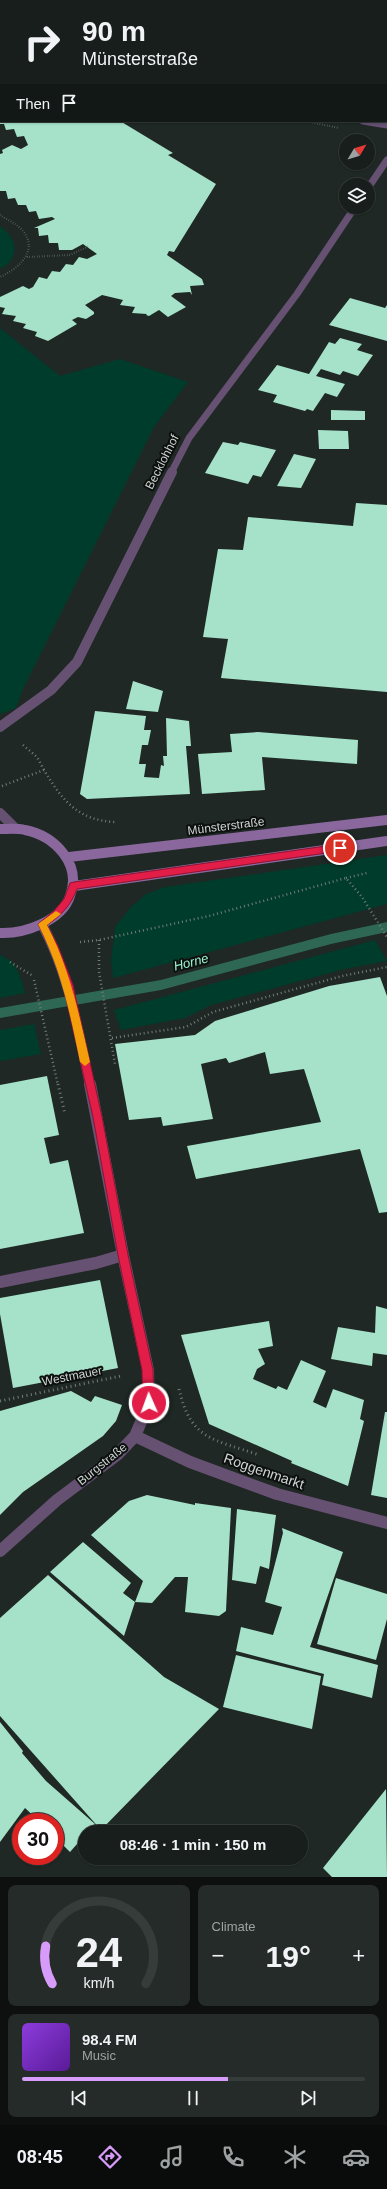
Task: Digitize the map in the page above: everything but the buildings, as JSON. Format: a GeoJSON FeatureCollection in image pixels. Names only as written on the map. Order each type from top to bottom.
{"type":"FeatureCollection","features":[{"type":"Feature","properties":{"kind":"main road","name":"Münsterstraße"},"geometry":{"type":"LineString","coordinates":[[68,857],[387,820]]}},
{"type":"Feature","properties":{"kind":"main road"},"geometry":{"type":"LineString","coordinates":[[0,829],[15,828],[44,835],[58,845],[68,857],[74,871],[74,886],[68,900],[58,913],[42,924],[24,931],[0,933]]}},
{"type":"Feature","properties":{"kind":"main road"},"geometry":{"type":"LineString","coordinates":[[74,886],[387,841]]}},
{"type":"Feature","properties":{"kind":"street"},"geometry":{"type":"LineString","coordinates":[[369,122],[387,125]]}},
{"type":"Feature","properties":{"kind":"street"},"geometry":{"type":"LineString","coordinates":[[375,178],[387,160]]}},
{"type":"Feature","properties":{"kind":"street","name":"Becklohhof"},"geometry":{"type":"LineString","coordinates":[[0,727],[36,703],[61,682],[78,662],[189,438],[297,294],[349,214]]}},
{"type":"Feature","properties":{"kind":"street"},"geometry":{"type":"LineString","coordinates":[[0,813],[15,828]]}},
{"type":"Feature","properties":{"kind":"street","name":"Burgstraße"},"geometry":{"type":"LineString","coordinates":[[0,1551],[57,1500],[113,1458],[135,1436],[149,1403],[148,1370],[123,1255],[98,1117],[68,985],[54,946],[42,924]]}},
{"type":"Feature","properties":{"kind":"street"},"geometry":{"type":"LineString","coordinates":[[0,1282],[96,1263],[123,1255]]}},
{"type":"Feature","properties":{"kind":"street","name":"Roggenmarkt"},"geometry":{"type":"LineString","coordinates":[[135,1436],[190,1462],[277,1494],[387,1523]]}},
{"type":"Feature","properties":{"kind":"path"},"geometry":{"type":"LineString","coordinates":[[0,214],[20,228],[26,240],[27,257],[26,260],[12,272],[0,277]]}},
{"type":"Feature","properties":{"kind":"path"},"geometry":{"type":"LineString","coordinates":[[27,257],[70,255],[89,246]]}},
{"type":"Feature","properties":{"kind":"path"},"geometry":{"type":"LineString","coordinates":[[18,742],[37,757],[60,796],[78,811],[95,819],[121,822]]}},
{"type":"Feature","properties":{"kind":"path"},"geometry":{"type":"LineString","coordinates":[[0,787],[44,770]]}},
{"type":"Feature","properties":{"kind":"path"},"geometry":{"type":"LineString","coordinates":[[74,943],[99,940],[209,916],[346,878],[362,897],[387,937]]}},
{"type":"Feature","properties":{"kind":"path"},"geometry":{"type":"LineString","coordinates":[[99,940],[99,972],[112,1038],[116,1069]]}},
{"type":"Feature","properties":{"kind":"path"},"geometry":{"type":"LineString","coordinates":[[6,961],[12,962],[32,974],[53,1058]]}},
{"type":"Feature","properties":{"kind":"path"},"geometry":{"type":"LineString","coordinates":[[112,1038],[186,1027],[213,1012],[342,976],[387,967]]}},
{"type":"Feature","properties":{"kind":"path","name":"Westmauer"},"geometry":{"type":"LineString","coordinates":[[0,1401],[148,1370]]}},
{"type":"Feature","properties":{"kind":"path"},"geometry":{"type":"LineString","coordinates":[[178,1386],[183,1409],[192,1426],[208,1436],[262,1456]]}},
{"type":"Feature","properties":{"kind":"green space"},"geometry":{"type":"Polygon","coordinates":[[[0,226],[10,236],[15,248],[12,259],[0,269],[0,226]]]}},
{"type":"Feature","properties":{"kind":"green space"},"geometry":{"type":"Polygon","coordinates":[[[0,328],[60,376],[120,359],[188,382],[154,427],[23,689],[16,708],[0,714],[0,328]]]}},
{"type":"Feature","properties":{"kind":"green space"},"geometry":{"type":"Polygon","coordinates":[[[387,855],[387,904],[113,978],[111,960],[115,927],[130,908],[146,894],[165,887],[387,855]]]}},
{"type":"Feature","properties":{"kind":"green space"},"geometry":{"type":"Polygon","coordinates":[[[375,940],[387,961],[345,969],[211,1005],[185,1018],[121,1030],[114,1010],[375,940]]]}},
{"type":"Feature","properties":{"kind":"green space"},"geometry":{"type":"Polygon","coordinates":[[[0,955],[11,961],[14,965],[20,976],[25,993],[0,998],[0,955]]]}},
{"type":"Feature","properties":{"kind":"green space"},"geometry":{"type":"Polygon","coordinates":[[[34,1024],[41,1054],[0,1061],[0,1030],[34,1024]]]}},
{"type":"Feature","properties":{"kind":"waterway","name":"Horne"},"geometry":{"type":"LineString","coordinates":[[0,1013],[161,985],[331,939],[387,927]]}},
{"type":"Feature","properties":{"kind":"slow traffic"},"geometry":{"type":"LineString","coordinates":[[56,914],[42,924],[54,946],[68,985],[85,1062]]}},
{"type":"Feature","properties":{"kind":"route"},"geometry":{"type":"LineString","coordinates":[[149,1403],[148,1370],[123,1255],[98,1117],[68,985],[54,946],[42,924],[58,913],[68,900],[74,886],[340,848]]}}]}
